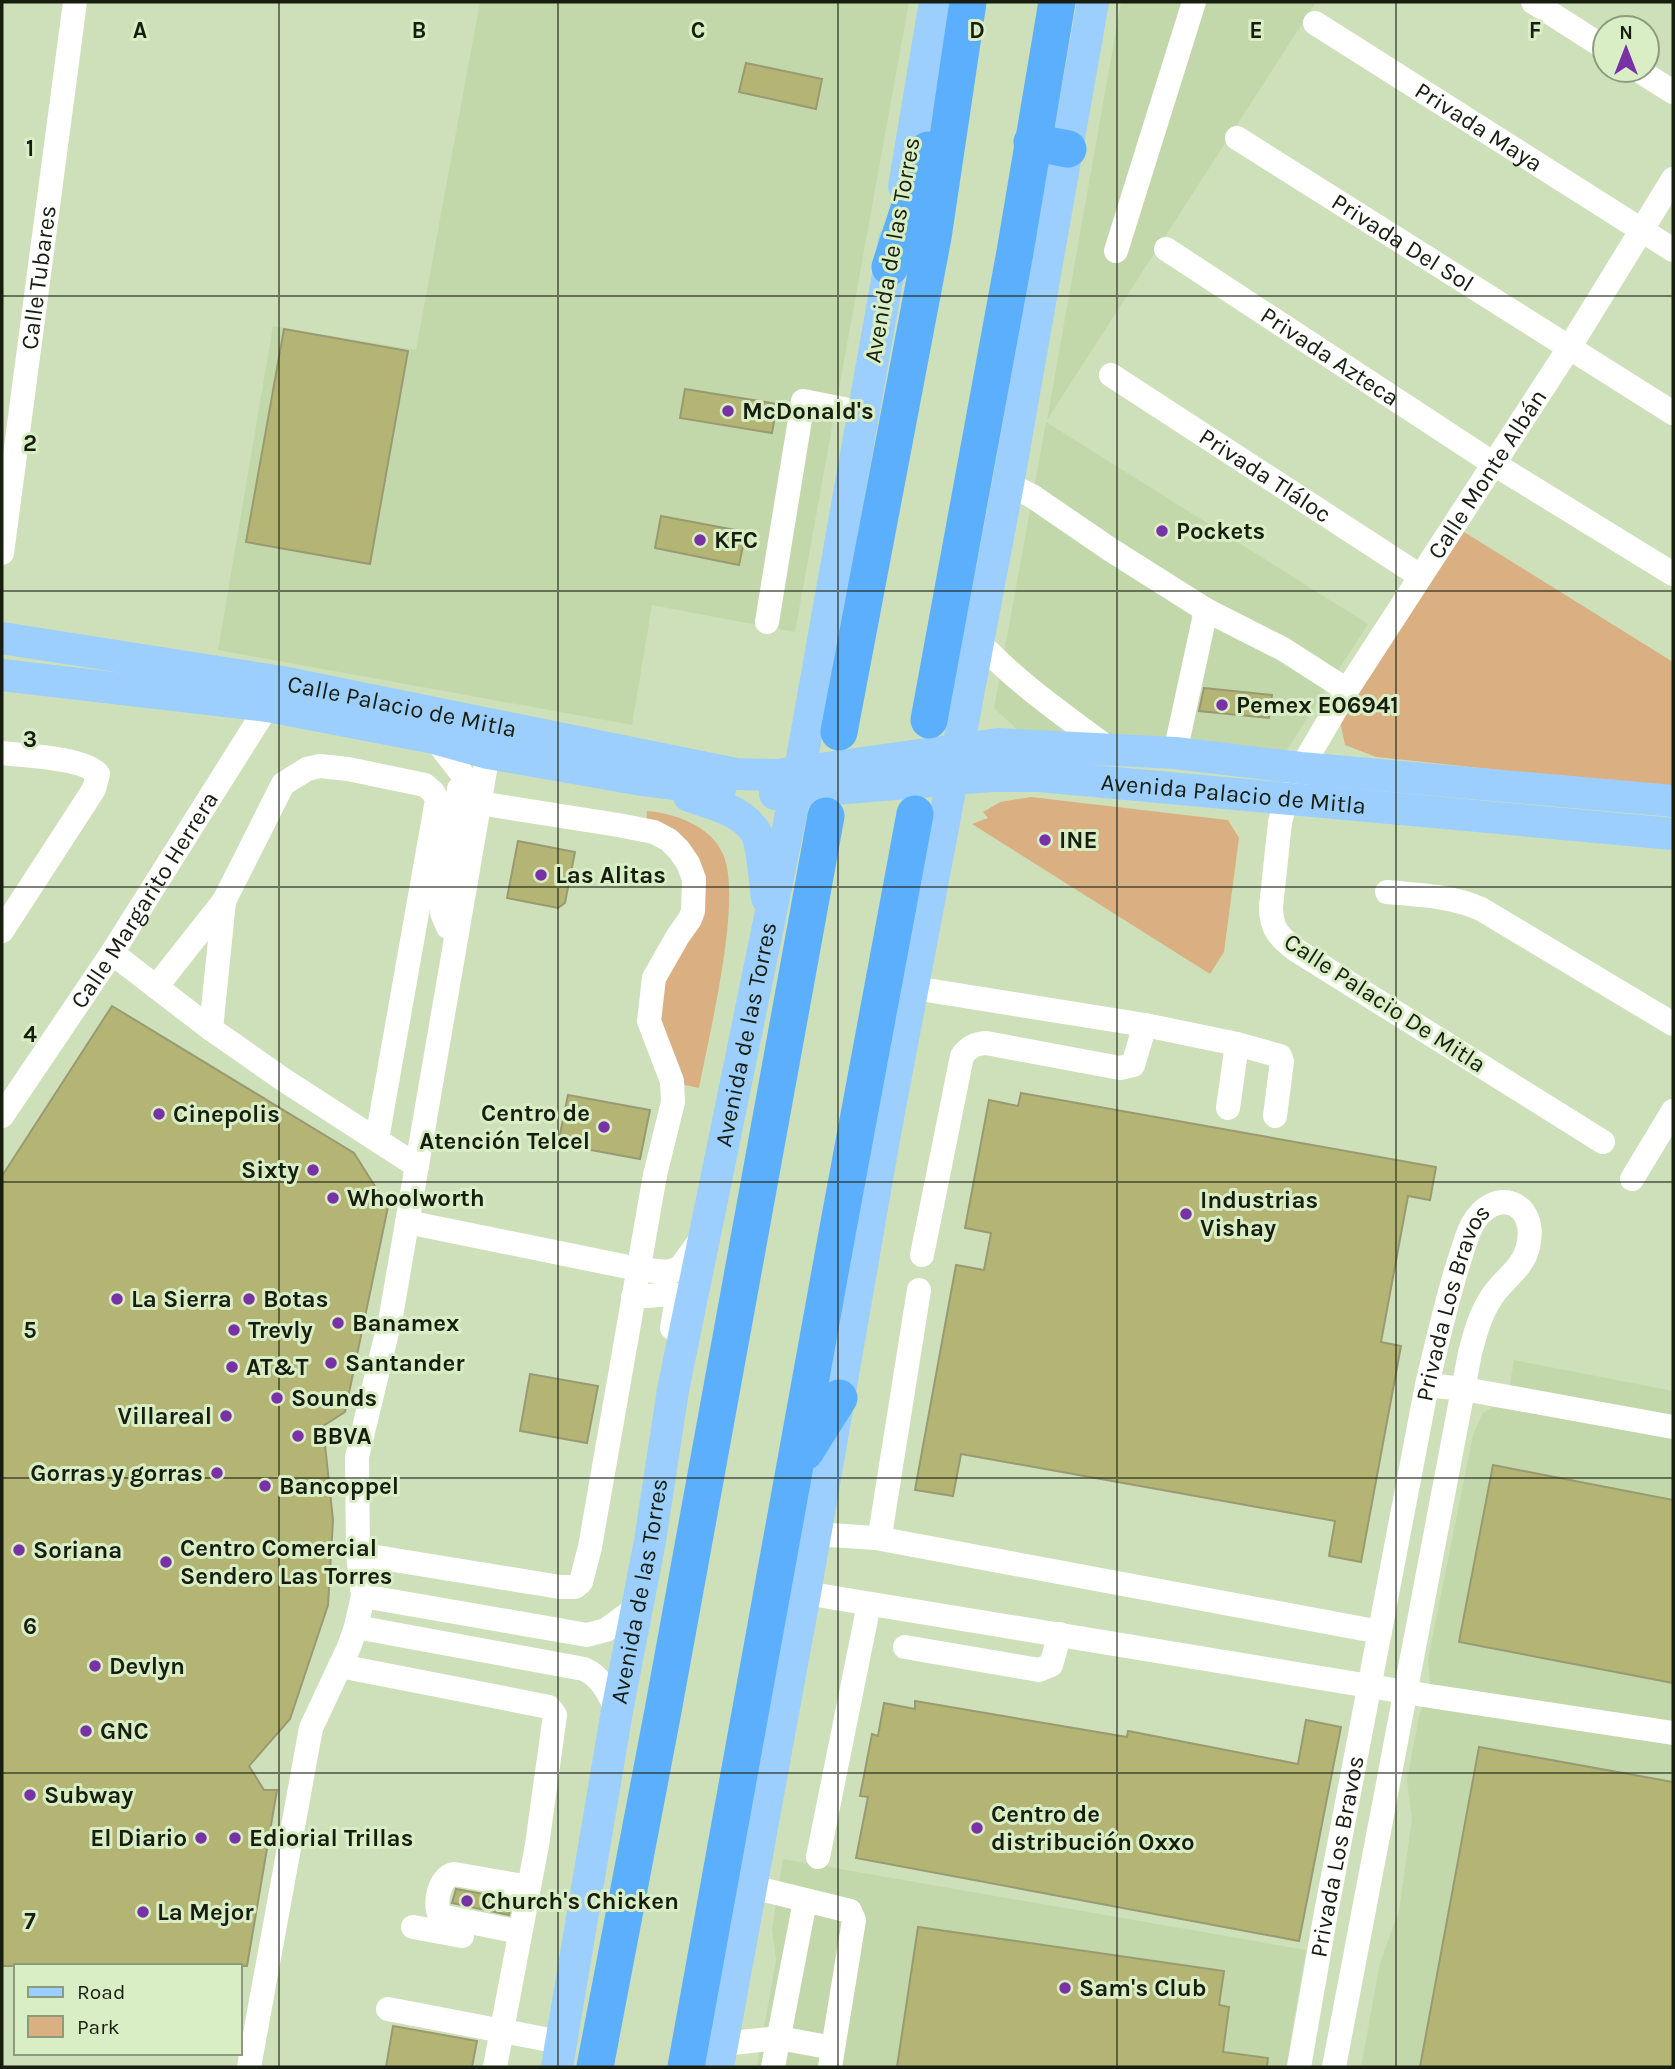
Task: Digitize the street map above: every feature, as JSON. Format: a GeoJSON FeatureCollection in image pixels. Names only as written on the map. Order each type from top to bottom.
{"type":"FeatureCollection","features":[{"type":"Feature","properties":{"kind":"highway","name":"Avenida de las Torres"},"geometry":{"type":"LineString","coordinates":[[839,732],[933,237],[968,2]]}},
{"type":"Feature","properties":{"kind":"highway"},"geometry":{"type":"LineString","coordinates":[[929,720],[1015,252],[1057,2]]}},
{"type":"Feature","properties":{"kind":"highway"},"geometry":{"type":"LineString","coordinates":[[890,267],[960,53]]}},
{"type":"Feature","properties":{"kind":"highway"},"geometry":{"type":"LineString","coordinates":[[1032,142],[1068,149]]}},
{"type":"Feature","properties":{"kind":"highway"},"geometry":{"type":"LineString","coordinates":[[685,2067],[726,1857],[850,1153],[915,814]]}},
{"type":"Feature","properties":{"kind":"highway","name":"Avenida de las Torres"},"geometry":{"type":"LineString","coordinates":[[595,2067],[826,816]]}},
{"type":"Feature","properties":{"kind":"highway"},"geometry":{"type":"LineString","coordinates":[[795,1468],[839,1398]]}},
{"type":"Feature","properties":{"kind":"highway"},"geometry":{"type":"LineString","coordinates":[[715,2060],[726,1857]]}},
{"type":"Feature","properties":{"kind":"highway"},"geometry":{"type":"LineString","coordinates":[[565,2059],[609,1947],[633,1870]]}},
{"type":"Feature","properties":{"kind":"main road","name":"Avenida de las Torres"},"geometry":{"type":"LineString","coordinates":[[565,2059],[617,1711],[650,1541],[673,1390],[771,921],[890,267],[934,2]]}},
{"type":"Feature","properties":{"kind":"main road"},"geometry":{"type":"LineString","coordinates":[[715,2060],[752,1887],[884,1139],[1008,484],[1093,2]]}},
{"type":"Feature","properties":{"kind":"main road","name":"Calle Palacio de Mitla"},"geometry":{"type":"LineString","coordinates":[[2,638],[489,739],[642,780],[745,793],[797,782]]}},
{"type":"Feature","properties":{"kind":"main road","name":"Calle Palacio de Mitla"},"geometry":{"type":"LineString","coordinates":[[2,675],[275,694],[434,738],[489,739],[736,774],[776,775],[797,782]]}},
{"type":"Feature","properties":{"kind":"main road","name":"Avenida Palacio de Mitla"},"geometry":{"type":"LineString","coordinates":[[797,782],[955,765],[998,744],[1175,753],[1301,768],[1673,801]]}},
{"type":"Feature","properties":{"kind":"main road","name":"Avenida Palacio de Mitla"},"geometry":{"type":"LineString","coordinates":[[955,765],[991,776],[1039,776],[1673,834]]}},
{"type":"Feature","properties":{"kind":"main road"},"geometry":{"type":"LineString","coordinates":[[642,780],[728,810],[744,819],[757,834],[771,921]]}},
{"type":"Feature","properties":{"kind":"street"},"geometry":{"type":"LineString","coordinates":[[69,2],[75,2]]}},
{"type":"Feature","properties":{"kind":"street","name":"Calle Tubares"},"geometry":{"type":"LineString","coordinates":[[2,553],[75,2]]}},
{"type":"Feature","properties":{"kind":"street"},"geometry":{"type":"LineString","coordinates":[[1116,251],[1194,2]]}},
{"type":"Feature","properties":{"kind":"street"},"geometry":{"type":"LineString","coordinates":[[1533,2],[1591,39]]}},
{"type":"Feature","properties":{"kind":"street","name":"Privada Maya"},"geometry":{"type":"LineString","coordinates":[[1315,23],[1673,250]]}},
{"type":"Feature","properties":{"kind":"street","name":"Privada Del Sol"},"geometry":{"type":"LineString","coordinates":[[1237,138],[1673,414]]}},
{"type":"Feature","properties":{"kind":"street","name":"Calle Monte Albán"},"geometry":{"type":"LineString","coordinates":[[1301,768],[1347,690],[1569,348],[1673,179]]}},
{"type":"Feature","properties":{"kind":"street","name":"Privada Azteca"},"geometry":{"type":"LineString","coordinates":[[1166,249],[1494,464],[1673,574]]}},
{"type":"Feature","properties":{"kind":"street","name":"Privada Tláloc"},"geometry":{"type":"LineString","coordinates":[[1111,374],[1420,576]]}},
{"type":"Feature","properties":{"kind":"street"},"geometry":{"type":"LineString","coordinates":[[767,622],[803,401],[864,413]]}},
{"type":"Feature","properties":{"kind":"street"},"geometry":{"type":"LineString","coordinates":[[1008,484],[1032,496],[1206,610],[1283,649],[1347,690]]}},
{"type":"Feature","properties":{"kind":"street"},"geometry":{"type":"LineString","coordinates":[[1175,753],[1206,610]]}},
{"type":"Feature","properties":{"kind":"street"},"geometry":{"type":"LineString","coordinates":[[977,640],[1038,696],[1111,750]]}},
{"type":"Feature","properties":{"kind":"street","name":"Calle Margarito Herrera"},"geometry":{"type":"LineString","coordinates":[[2,1116],[112,953],[275,694]]}},
{"type":"Feature","properties":{"kind":"street"},"geometry":{"type":"LineString","coordinates":[[249,2067],[311,1728],[356,1627],[363,1596],[358,1554],[357,1457],[391,1316],[418,1166],[469,786],[461,771],[434,738]]}},
{"type":"Feature","properties":{"kind":"street"},"geometry":{"type":"LineString","coordinates":[[451,935],[479,803],[489,739]]}},
{"type":"Feature","properties":{"kind":"street"},"geometry":{"type":"LineString","coordinates":[[2,753],[76,763],[93,769],[98,774],[94,789],[2,931]]}},
{"type":"Feature","properties":{"kind":"street"},"geometry":{"type":"LineString","coordinates":[[156,987],[224,901],[283,784],[307,769],[320,766],[425,785],[437,800],[377,1139]]}},
{"type":"Feature","properties":{"kind":"street","name":"Calle Palacio De Mitla"},"geometry":{"type":"LineString","coordinates":[[1301,768],[1280,822],[1271,920],[1282,940],[1603,1142]]}},
{"type":"Feature","properties":{"kind":"street"},"geometry":{"type":"LineString","coordinates":[[358,1554],[575,1587],[582,1582],[655,1175],[673,1102],[672,1081],[651,1028],[649,1011],[654,978],[690,919],[695,888],[691,871],[679,850],[669,840],[654,832],[479,803]]}},
{"type":"Feature","properties":{"kind":"street"},"geometry":{"type":"LineString","coordinates":[[1387,892],[1464,901],[1673,1024]]}},
{"type":"Feature","properties":{"kind":"street"},"geometry":{"type":"LineString","coordinates":[[211,1028],[224,901]]}},
{"type":"Feature","properties":{"kind":"street"},"geometry":{"type":"LineString","coordinates":[[112,953],[284,1080],[418,1166]]}},
{"type":"Feature","properties":{"kind":"street"},"geometry":{"type":"LineString","coordinates":[[914,988],[1144,1025],[1237,1044],[1280,1056],[1282,1061],[1275,1116]]}},
{"type":"Feature","properties":{"kind":"street"},"geometry":{"type":"LineString","coordinates":[[922,1255],[962,1056],[969,1047],[986,1043],[1128,1068],[1136,1058],[1144,1025]]}},
{"type":"Feature","properties":{"kind":"street"},"geometry":{"type":"LineString","coordinates":[[1228,1108],[1237,1044]]}},
{"type":"Feature","properties":{"kind":"street"},"geometry":{"type":"LineString","coordinates":[[1632,1179],[1673,1111]]}},
{"type":"Feature","properties":{"kind":"street","name":"Privada Los Bravos"},"geometry":{"type":"LineString","coordinates":[[1299,2067],[1427,1385],[1448,1299],[1470,1229],[1486,1206],[1510,1203],[1521,1207],[1527,1216],[1530,1233],[1527,1250],[1518,1268],[1492,1296],[1480,1318],[1470,1353],[1334,2067]]}},
{"type":"Feature","properties":{"kind":"street"},"geometry":{"type":"LineString","coordinates":[[407,1222],[639,1269],[666,1272],[679,1269],[707,1231]]}},
{"type":"Feature","properties":{"kind":"street"},"geometry":{"type":"LineString","coordinates":[[876,1538],[881,1529],[919,1290]]}},
{"type":"Feature","properties":{"kind":"street"},"geometry":{"type":"LineString","coordinates":[[633,1297],[669,1293],[676,1296],[669,1348],[673,1390]]}},
{"type":"Feature","properties":{"kind":"street"},"geometry":{"type":"LineString","coordinates":[[1427,1385],[1464,1389],[1673,1427]]}},
{"type":"Feature","properties":{"kind":"street"},"geometry":{"type":"LineString","coordinates":[[816,1534],[876,1538],[1380,1632]]}},
{"type":"Feature","properties":{"kind":"street"},"geometry":{"type":"LineString","coordinates":[[805,1593],[1405,1692],[1673,1733]]}},
{"type":"Feature","properties":{"kind":"street"},"geometry":{"type":"LineString","coordinates":[[363,1596],[587,1635],[606,1630],[636,1608]]}},
{"type":"Feature","properties":{"kind":"street"},"geometry":{"type":"LineString","coordinates":[[818,1857],[869,1604]]}},
{"type":"Feature","properties":{"kind":"street"},"geometry":{"type":"LineString","coordinates":[[356,1627],[584,1669],[604,1684],[617,1711]]}},
{"type":"Feature","properties":{"kind":"street"},"geometry":{"type":"LineString","coordinates":[[905,1647],[1039,1670],[1052,1665],[1060,1634]]}},
{"type":"Feature","properties":{"kind":"street"},"geometry":{"type":"LineString","coordinates":[[340,1666],[549,1707],[555,1718],[529,1887],[495,2067]]}},
{"type":"Feature","properties":{"kind":"street"},"geometry":{"type":"LineString","coordinates":[[519,1939],[440,1916],[438,1904],[444,1879],[448,1875],[529,1887]]}},
{"type":"Feature","properties":{"kind":"street"},"geometry":{"type":"LineString","coordinates":[[715,2060],[779,2038],[832,2057],[853,1914],[850,1911],[752,1887]]}},
{"type":"Feature","properties":{"kind":"street"},"geometry":{"type":"LineString","coordinates":[[774,2067],[805,1901]]}},
{"type":"Feature","properties":{"kind":"street"},"geometry":{"type":"LineString","coordinates":[[413,1927],[519,1939]]}},
{"type":"Feature","properties":{"kind":"street"},"geometry":{"type":"LineString","coordinates":[[388,2009],[501,2031],[565,2059]]}},
{"type":"Feature","properties":{"kind":"shaded area"},"geometry":{"type":"Polygon","coordinates":[[[480,2],[909,2],[795,632],[652,605],[632,725],[218,650],[273,326],[416,350],[480,2]]]}},
{"type":"Feature","properties":{"kind":"shaded area"},"geometry":{"type":"Polygon","coordinates":[[[1121,2],[1316,2],[1047,420],[1121,2]]]}},
{"type":"Feature","properties":{"kind":"shaded area"},"geometry":{"type":"Polygon","coordinates":[[[1046,422],[1368,624],[1283,756],[1021,733],[994,708],[1046,422]]]}},
{"type":"Feature","properties":{"kind":"shaded area"},"geometry":{"type":"Polygon","coordinates":[[[1514,1360],[1673,1391],[1673,2067],[1361,2067],[1380,1963],[1399,1911],[1412,1819],[1407,1780],[1419,1717],[1430,1681],[1428,1660],[1473,1435],[1482,1414],[1491,1408],[1506,1407],[1514,1360]]]}},
{"type":"Feature","properties":{"kind":"shaded area"},"geometry":{"type":"Polygon","coordinates":[[[783,1859],[1306,1950],[1286,2067],[757,2067],[776,1960],[772,1929],[783,1859]]]}},
{"type":"Feature","properties":{"kind":"green space"},"geometry":{"type":"Polygon","coordinates":[[[1464,532],[1673,662],[1673,788],[1376,757],[1345,745],[1339,716],[1464,532]]]}},
{"type":"Feature","properties":{"kind":"green space"},"geometry":{"type":"Polygon","coordinates":[[[1031,797],[1228,820],[1239,838],[1224,952],[1210,974],[972,824],[988,818],[983,812],[1000,802],[1031,797]]]}},
{"type":"Feature","properties":{"kind":"green space"},"geometry":{"type":"Polygon","coordinates":[[[647,811],[680,818],[710,836],[723,854],[728,875],[727,934],[699,1088],[680,1084],[658,1034],[656,991],[701,880],[646,828],[647,811]]]}},
{"type":"Feature","properties":{"kind":"building"},"geometry":{"type":"Polygon","coordinates":[[[746,63],[822,79],[816,109],[739,92],[746,63]]]}},
{"type":"Feature","properties":{"kind":"building"},"geometry":{"type":"Polygon","coordinates":[[[284,329],[408,351],[370,564],[246,542],[284,329]]]}},
{"type":"Feature","properties":{"kind":"building","name":"McDonald's"},"geometry":{"type":"Polygon","coordinates":[[[685,389],[777,404],[772,433],[680,418],[685,389]]]}},
{"type":"Feature","properties":{"kind":"building","name":"KFC"},"geometry":{"type":"Polygon","coordinates":[[[661,516],[746,532],[739,565],[655,548],[661,516]]]}},
{"type":"Feature","properties":{"kind":"building"},"geometry":{"type":"Polygon","coordinates":[[[1204,688],[1272,695],[1269,718],[1199,711],[1204,688]]]}},
{"type":"Feature","properties":{"kind":"building","name":"Las Alitas"},"geometry":{"type":"Polygon","coordinates":[[[518,841],[575,852],[565,903],[558,908],[507,898],[518,841]]]}},
{"type":"Feature","properties":{"kind":"building","name":"Centro Comercial Sendero Las Torres"},"geometry":{"type":"Polygon","coordinates":[[[112,1006],[354,1153],[388,1207],[345,1412],[323,1426],[333,1520],[328,1605],[290,1719],[249,1766],[264,1790],[277,1790],[247,1966],[2,1966],[2,1176],[112,1006]]]}},
{"type":"Feature","properties":{"kind":"building"},"geometry":{"type":"Polygon","coordinates":[[[1021,1093],[1436,1167],[1430,1200],[1408,1196],[1381,1342],[1401,1346],[1361,1562],[1329,1556],[1335,1521],[961,1454],[953,1496],[915,1490],[956,1265],[984,1270],[991,1233],[965,1228],[989,1100],[1018,1106],[1021,1093]]]}},
{"type":"Feature","properties":{"kind":"building","name":"Centro de Atención Telcel"},"geometry":{"type":"Polygon","coordinates":[[[568,1095],[650,1110],[640,1159],[558,1144],[568,1095]]]}},
{"type":"Feature","properties":{"kind":"building"},"geometry":{"type":"Polygon","coordinates":[[[530,1374],[598,1386],[587,1443],[520,1431],[530,1374]]]}},
{"type":"Feature","properties":{"kind":"building"},"geometry":{"type":"Polygon","coordinates":[[[1493,1465],[1673,1500],[1673,1683],[1459,1642],[1493,1465]]]}},
{"type":"Feature","properties":{"kind":"building"},"geometry":{"type":"Polygon","coordinates":[[[915,1701],[1127,1737],[1128,1731],[1298,1764],[1306,1720],[1341,1727],[1299,1941],[856,1858],[868,1797],[860,1796],[872,1734],[878,1736],[884,1703],[915,1709],[915,1701]]]}},
{"type":"Feature","properties":{"kind":"building"},"geometry":{"type":"Polygon","coordinates":[[[1479,1747],[1673,1782],[1673,2067],[1420,2067],[1479,1747]]]}},
{"type":"Feature","properties":{"kind":"building"},"geometry":{"type":"Polygon","coordinates":[[[456,1889],[512,1899],[509,1915],[452,1903],[456,1889]]]}},
{"type":"Feature","properties":{"kind":"building","name":"Sam's Club"},"geometry":{"type":"Polygon","coordinates":[[[918,1927],[1224,1971],[1219,2005],[1229,2007],[1223,2052],[1268,2058],[1267,2067],[897,2067],[918,1927]]]}},
{"type":"Feature","properties":{"kind":"building"},"geometry":{"type":"Polygon","coordinates":[[[393,2026],[477,2041],[472,2067],[386,2067],[393,2026]]]}},
{"type":"Feature","properties":{"kind":"place","name":"McDonald's"},"geometry":{"type":"Point","coordinates":[728,411]}},
{"type":"Feature","properties":{"kind":"place","name":"Pockets"},"geometry":{"type":"Point","coordinates":[1162,531]}},
{"type":"Feature","properties":{"kind":"place","name":"KFC"},"geometry":{"type":"Point","coordinates":[700,540]}},
{"type":"Feature","properties":{"kind":"place","name":"Pemex E06941"},"geometry":{"type":"Point","coordinates":[1222,705]}},
{"type":"Feature","properties":{"kind":"place","name":"INE"},"geometry":{"type":"Point","coordinates":[1045,840]}},
{"type":"Feature","properties":{"kind":"place","name":"Las Alitas"},"geometry":{"type":"Point","coordinates":[541,875]}},
{"type":"Feature","properties":{"kind":"place","name":"Cinepolis"},"geometry":{"type":"Point","coordinates":[159,1114]}},
{"type":"Feature","properties":{"kind":"place","name":"Centro de Atención Telcel"},"geometry":{"type":"Point","coordinates":[604,1127]}},
{"type":"Feature","properties":{"kind":"place","name":"Sixty"},"geometry":{"type":"Point","coordinates":[313,1170]}},
{"type":"Feature","properties":{"kind":"place","name":"Whoolworth"},"geometry":{"type":"Point","coordinates":[333,1198]}},
{"type":"Feature","properties":{"kind":"place","name":"Industrias Vishay"},"geometry":{"type":"Point","coordinates":[1186,1214]}},
{"type":"Feature","properties":{"kind":"place","name":"La Sierra"},"geometry":{"type":"Point","coordinates":[117,1299]}},
{"type":"Feature","properties":{"kind":"place","name":"Botas"},"geometry":{"type":"Point","coordinates":[249,1299]}},
{"type":"Feature","properties":{"kind":"place","name":"Banamex"},"geometry":{"type":"Point","coordinates":[338,1323]}},
{"type":"Feature","properties":{"kind":"place","name":"Trevly"},"geometry":{"type":"Point","coordinates":[234,1330]}},
{"type":"Feature","properties":{"kind":"place","name":"Santander"},"geometry":{"type":"Point","coordinates":[331,1363]}},
{"type":"Feature","properties":{"kind":"place","name":"AT&T"},"geometry":{"type":"Point","coordinates":[232,1367]}},
{"type":"Feature","properties":{"kind":"place","name":"Sounds"},"geometry":{"type":"Point","coordinates":[277,1398]}},
{"type":"Feature","properties":{"kind":"place","name":"Villareal"},"geometry":{"type":"Point","coordinates":[226,1416]}},
{"type":"Feature","properties":{"kind":"place","name":"BBVA"},"geometry":{"type":"Point","coordinates":[298,1436]}},
{"type":"Feature","properties":{"kind":"place","name":"Gorras y gorras"},"geometry":{"type":"Point","coordinates":[217,1473]}},
{"type":"Feature","properties":{"kind":"place","name":"Bancoppel"},"geometry":{"type":"Point","coordinates":[265,1486]}},
{"type":"Feature","properties":{"kind":"place","name":"Soriana"},"geometry":{"type":"Point","coordinates":[19,1550]}},
{"type":"Feature","properties":{"kind":"place","name":"Centro Comercial Sendero Las Torres"},"geometry":{"type":"Point","coordinates":[166,1562]}},
{"type":"Feature","properties":{"kind":"place","name":"Devlyn"},"geometry":{"type":"Point","coordinates":[95,1666]}},
{"type":"Feature","properties":{"kind":"place","name":"GNC"},"geometry":{"type":"Point","coordinates":[86,1731]}},
{"type":"Feature","properties":{"kind":"place","name":"Subway"},"geometry":{"type":"Point","coordinates":[30,1795]}},
{"type":"Feature","properties":{"kind":"place","name":"Centro de distribución Oxxo"},"geometry":{"type":"Point","coordinates":[977,1828]}},
{"type":"Feature","properties":{"kind":"place","name":"El Diario"},"geometry":{"type":"Point","coordinates":[201,1838]}},
{"type":"Feature","properties":{"kind":"place","name":"Ediorial Trillas"},"geometry":{"type":"Point","coordinates":[235,1838]}},
{"type":"Feature","properties":{"kind":"place","name":"Church's Chicken"},"geometry":{"type":"Point","coordinates":[467,1901]}},
{"type":"Feature","properties":{"kind":"place","name":"La Mejor"},"geometry":{"type":"Point","coordinates":[143,1912]}},
{"type":"Feature","properties":{"kind":"place","name":"Sam's Club"},"geometry":{"type":"Point","coordinates":[1065,1988]}}]}
